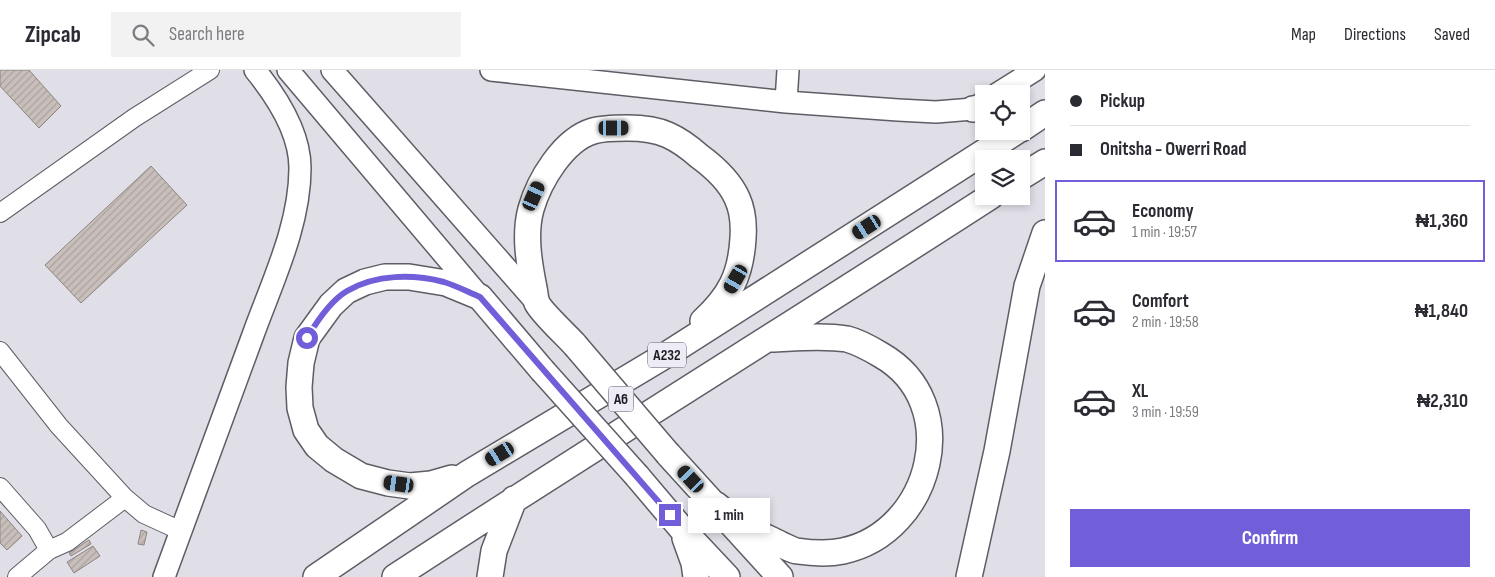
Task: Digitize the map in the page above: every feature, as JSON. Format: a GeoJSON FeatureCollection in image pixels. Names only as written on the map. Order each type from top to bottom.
{"type":"FeatureCollection","features":[{"type":"Feature","properties":{"kind":"highway"},"geometry":{"type":"LineString","coordinates":[[1030,106],[1045,105]]}},
{"type":"Feature","properties":{"kind":"highway"},"geometry":{"type":"LineString","coordinates":[[1030,123],[1045,114]]}},
{"type":"Feature","properties":{"kind":"highway"},"geometry":{"type":"LineString","coordinates":[[537,303],[529,260],[529,216],[534,196],[544,176],[572,143],[592,132],[614,128],[630,128],[650,129],[667,134],[714,167],[728,182],[737,197],[742,215],[743,233],[742,258],[736,279],[724,300],[666,355]]}},
{"type":"Feature","properties":{"kind":"highway","name":"A232"},"geometry":{"type":"LineString","coordinates":[[316,577],[467,474],[666,355],[1003,140]]}},
{"type":"Feature","properties":{"kind":"highway"},"geometry":{"type":"LineString","coordinates":[[1030,171],[1045,162]]}},
{"type":"Feature","properties":{"kind":"highway","name":"A232"},"geometry":{"type":"LineString","coordinates":[[395,577],[514,499],[977,205]]}},
{"type":"Feature","properties":{"kind":"highway"},"geometry":{"type":"LineString","coordinates":[[969,577],[997,450],[1028,286],[1045,233]]}},
{"type":"Feature","properties":{"kind":"highway"},"geometry":{"type":"LineString","coordinates":[[467,474],[431,484],[410,486],[361,476],[334,460],[317,446],[306,430],[300,408],[299,387],[301,363],[307,338],[331,305],[346,291],[365,282],[385,277],[409,277],[446,283],[480,297]]}},
{"type":"Feature","properties":{"kind":"highway","name":"A6"},"geometry":{"type":"LineString","coordinates":[[480,297],[681,528],[727,577]]}},
{"type":"Feature","properties":{"kind":"highway","name":"A6"},"geometry":{"type":"LineString","coordinates":[[537,303],[668,454],[780,577]]}},
{"type":"Feature","properties":{"kind":"highway"},"geometry":{"type":"LineString","coordinates":[[715,504],[746,527],[796,551],[843,551],[866,542],[885,530],[900,517],[912,502],[923,478],[929,455],[930,425],[923,403],[914,385],[904,372],[883,356],[848,340],[825,337],[768,339]]}},
{"type":"Feature","properties":{"kind":"highway"},"geometry":{"type":"LineString","coordinates":[[490,577],[494,551],[514,499]]}},
{"type":"Feature","properties":{"kind":"highway"},"geometry":{"type":"LineString","coordinates":[[681,528],[694,563],[696,577]]}},
{"type":"Feature","properties":{"kind":"main road"},"geometry":{"type":"LineString","coordinates":[[164,577],[291,230],[300,167],[295,139],[286,115],[268,86],[255,70]]}},
{"type":"Feature","properties":{"kind":"main road"},"geometry":{"type":"LineString","coordinates":[[288,70],[480,297]]}},
{"type":"Feature","properties":{"kind":"main road"},"geometry":{"type":"LineString","coordinates":[[332,70],[537,303]]}},
{"type":"Feature","properties":{"kind":"main road"},"geometry":{"type":"LineString","coordinates":[[491,70],[786,102],[936,112],[975,108]]}},
{"type":"Feature","properties":{"kind":"main road"},"geometry":{"type":"LineString","coordinates":[[786,102],[788,70]]}},
{"type":"Feature","properties":{"kind":"main road"},"geometry":{"type":"LineString","coordinates":[[1011,85],[1035,70]]}},
{"type":"Feature","properties":{"kind":"street"},"geometry":{"type":"LineString","coordinates":[[0,213],[134,118],[210,70]]}},
{"type":"Feature","properties":{"kind":"street"},"geometry":{"type":"LineString","coordinates":[[0,352],[59,426],[125,498],[144,514],[181,531]]}},
{"type":"Feature","properties":{"kind":"street"},"geometry":{"type":"LineString","coordinates":[[0,487],[37,529],[49,550]]}},
{"type":"Feature","properties":{"kind":"street"},"geometry":{"type":"LineString","coordinates":[[17,577],[49,550],[68,542],[125,498]]}},
{"type":"Feature","properties":{"kind":"building"},"geometry":{"type":"Polygon","coordinates":[[[0,70],[29,70],[61,106],[39,128],[0,86],[0,70]]]}},
{"type":"Feature","properties":{"kind":"building"},"geometry":{"type":"Polygon","coordinates":[[[151,166],[187,205],[81,303],[45,265],[151,166]]]}},
{"type":"Feature","properties":{"kind":"building"},"geometry":{"type":"Polygon","coordinates":[[[0,511],[22,536],[7,550],[0,543],[0,511]]]}},
{"type":"Feature","properties":{"kind":"building"},"geometry":{"type":"Polygon","coordinates":[[[141,530],[147,532],[144,545],[138,544],[141,530]]]}},
{"type":"Feature","properties":{"kind":"building"},"geometry":{"type":"Polygon","coordinates":[[[89,540],[91,544],[71,556],[69,553],[89,540]]]}},
{"type":"Feature","properties":{"kind":"building"},"geometry":{"type":"Polygon","coordinates":[[[93,546],[100,556],[74,573],[67,562],[93,546]]]}},
{"type":"Feature","properties":{"kind":"route"},"geometry":{"type":"LineString","coordinates":[[307,338],[331,305],[346,291],[365,282],[385,277],[429,279],[446,283],[480,297],[670,515]]}}]}
